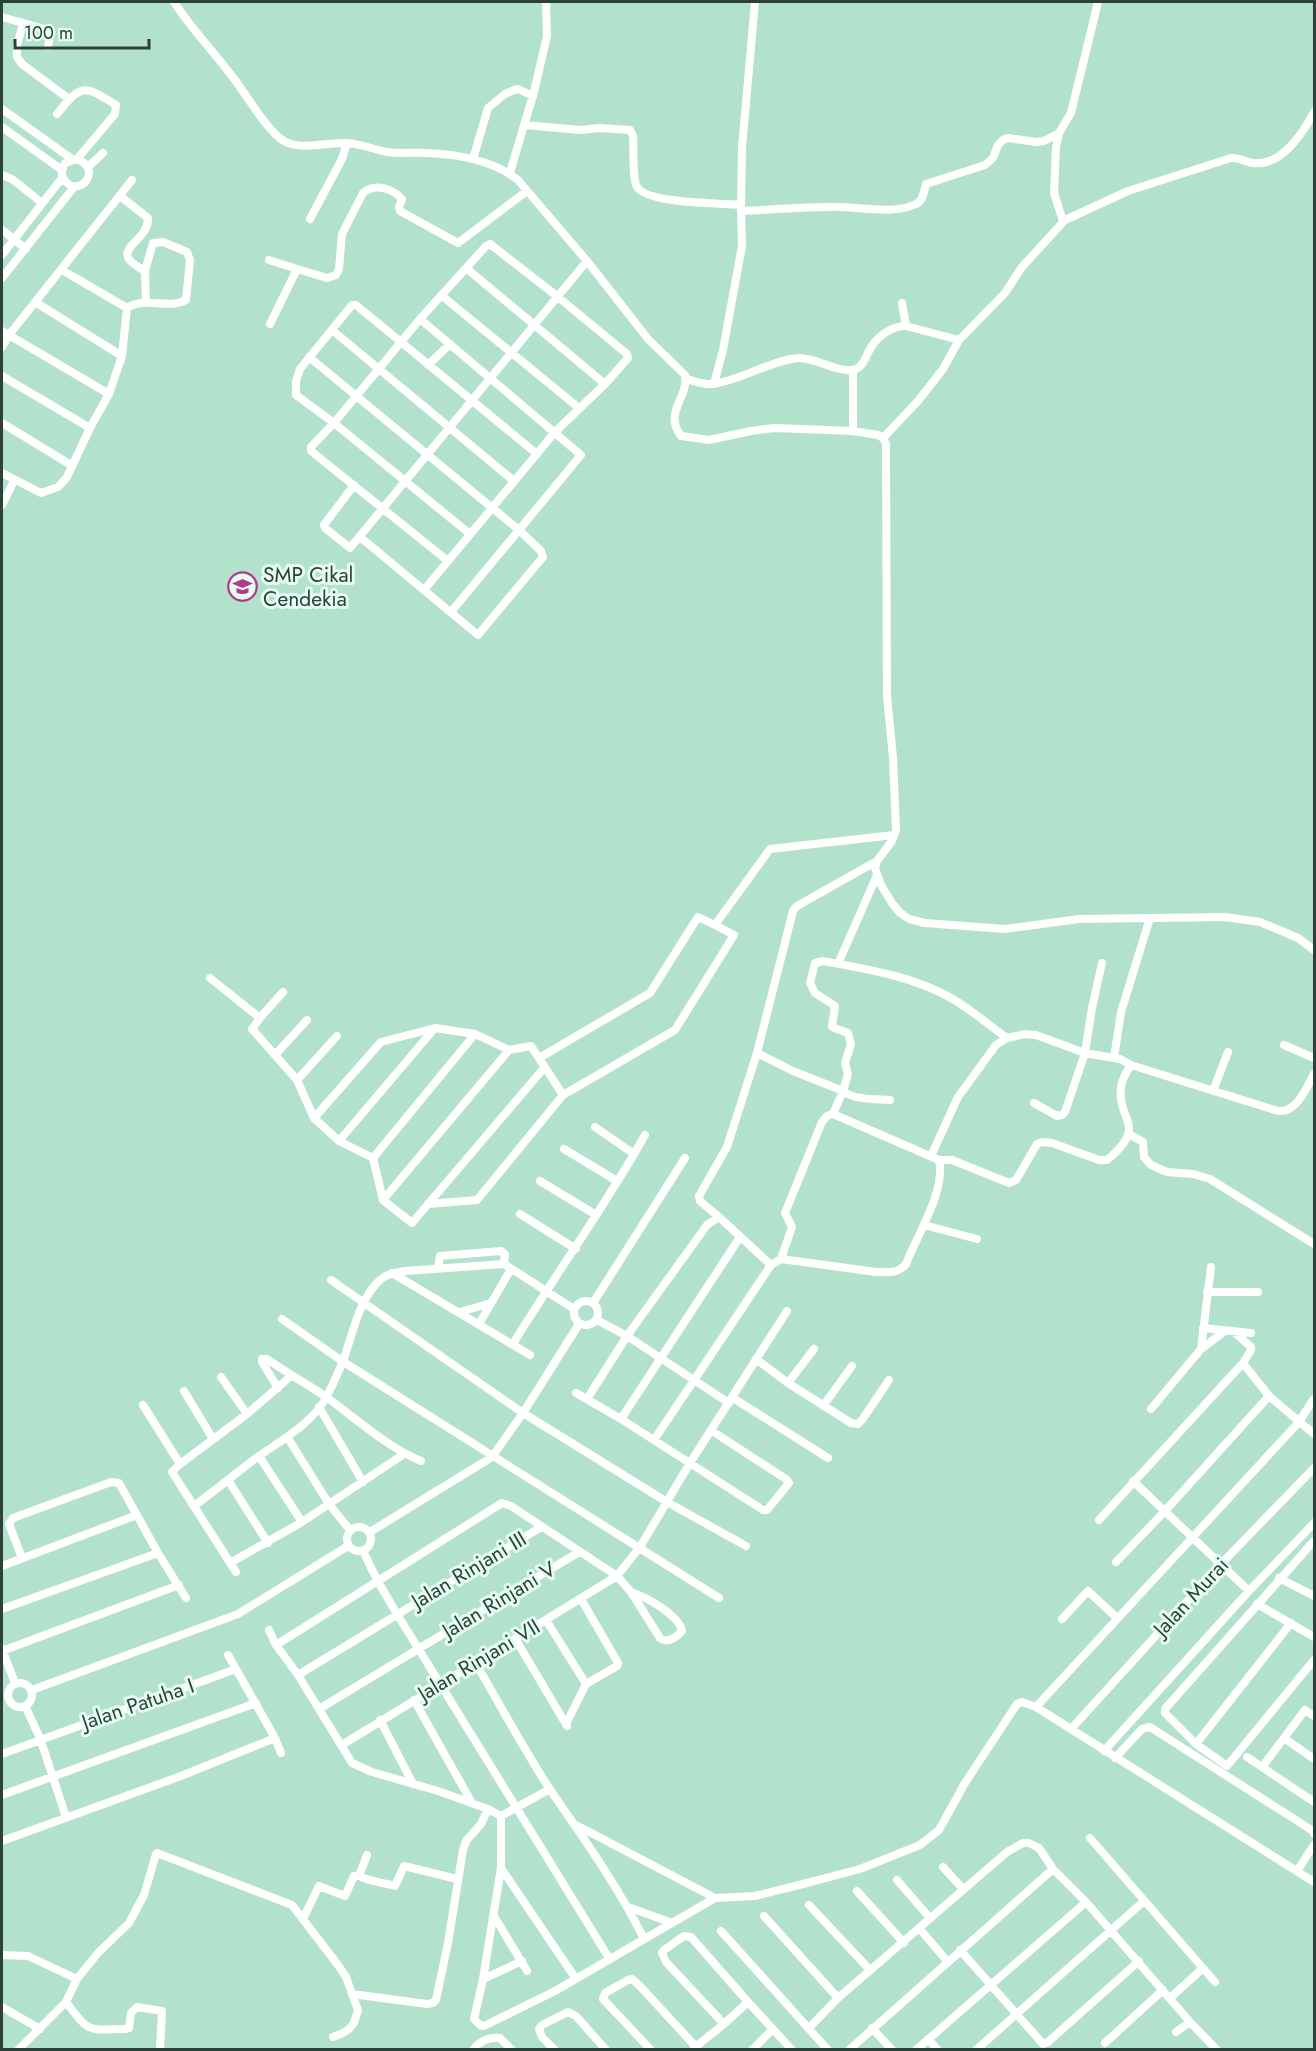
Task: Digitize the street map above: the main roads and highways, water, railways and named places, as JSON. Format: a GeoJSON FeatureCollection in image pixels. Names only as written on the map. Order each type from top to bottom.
{"type":"FeatureCollection","features":[{"type":"Feature","properties":{"kind":"place","name":"SMP Cikal Cendekia"},"geometry":{"type":"Point","coordinates":[242,587]}}]}
